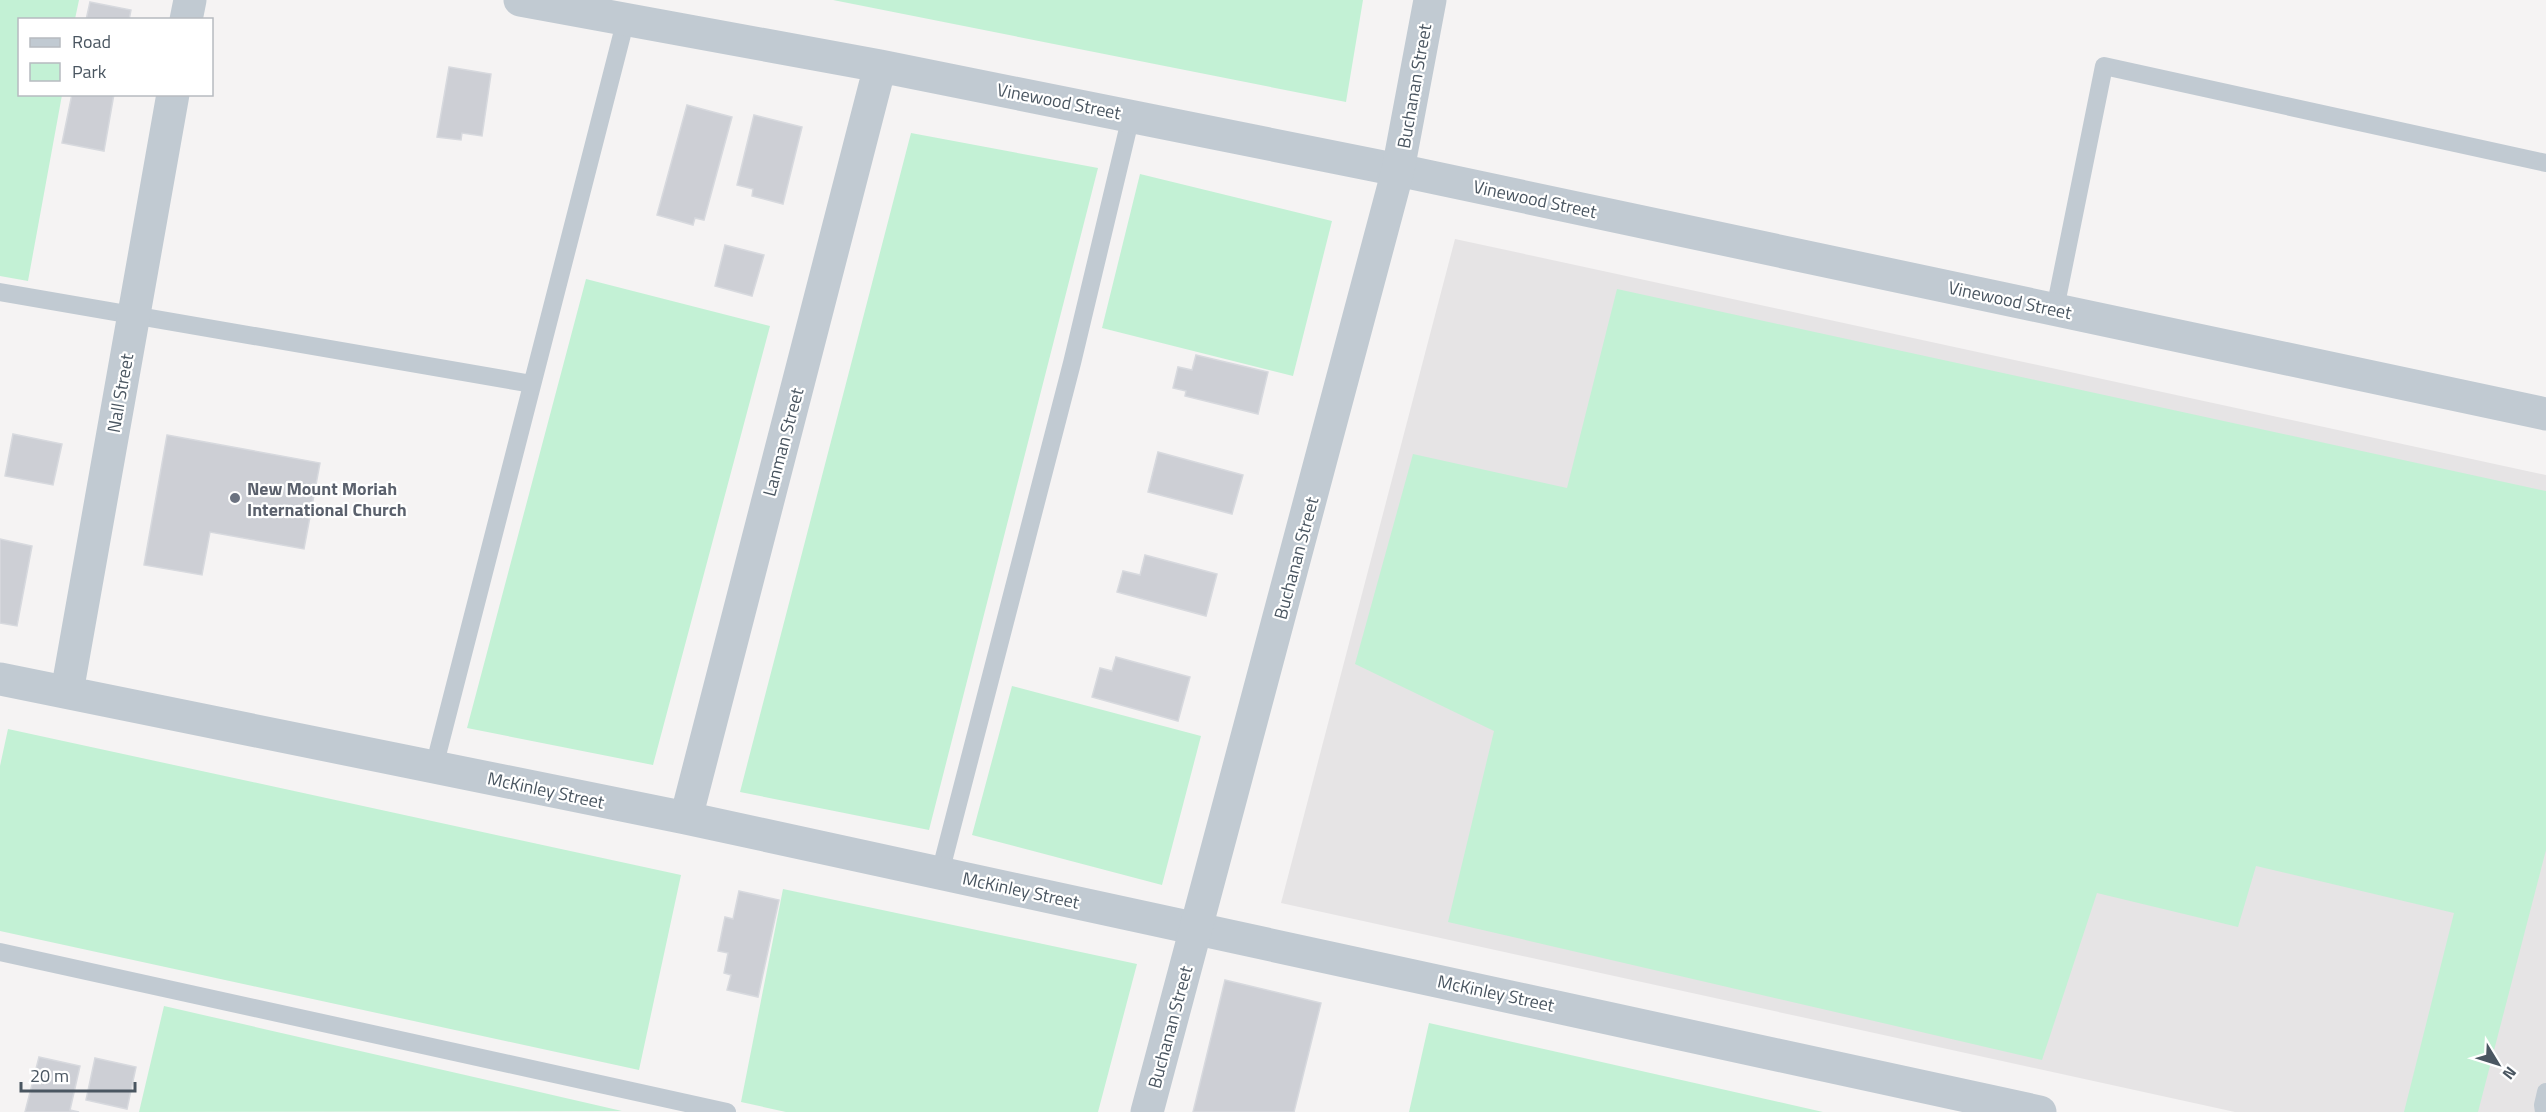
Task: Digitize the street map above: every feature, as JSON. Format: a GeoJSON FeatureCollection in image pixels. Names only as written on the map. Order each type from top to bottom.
{"type":"FeatureCollection","features":[{"type":"Feature","properties":{"kind":"street"},"geometry":{"type":"LineString","coordinates":[[186,18],[190,0]]}},
{"type":"Feature","properties":{"kind":"street","name":"Vinewood Street"},"geometry":{"type":"LineString","coordinates":[[520,0],[880,66],[1398,170],[2546,414]]}},
{"type":"Feature","properties":{"kind":"street","name":"Buchanan Street"},"geometry":{"type":"LineString","coordinates":[[1147,1112],[1398,170],[1430,0]]}},
{"type":"Feature","properties":{"kind":"street","name":"Lanman Street"},"geometry":{"type":"LineString","coordinates":[[686,818],[880,66]]}},
{"type":"Feature","properties":{"kind":"street","name":"Nall Street"},"geometry":{"type":"LineString","coordinates":[[67,692],[173,96]]}},
{"type":"Feature","properties":{"kind":"street","name":"McKinley Street"},"geometry":{"type":"LineString","coordinates":[[0,679],[686,818],[2040,1112]]}},
{"type":"Feature","properties":{"kind":"lane"},"geometry":{"type":"LineString","coordinates":[[434,767],[626,19]]}},
{"type":"Feature","properties":{"kind":"lane"},"geometry":{"type":"LineString","coordinates":[[2055,309],[2104,66],[2546,163]]}},
{"type":"Feature","properties":{"kind":"lane"},"geometry":{"type":"LineString","coordinates":[[940,873],[1072,363],[1131,116]]}},
{"type":"Feature","properties":{"kind":"lane"},"geometry":{"type":"LineString","coordinates":[[0,292],[532,384]]}},
{"type":"Feature","properties":{"kind":"lane"},"geometry":{"type":"LineString","coordinates":[[0,952],[727,1112]]}},
{"type":"Feature","properties":{"kind":"lane"},"geometry":{"type":"LineString","coordinates":[[2544,1112],[2546,1092]]}},
{"type":"Feature","properties":{"kind":"shaded area"},"geometry":{"type":"Polygon","coordinates":[[[1455,239],[2546,475],[2546,1112],[2235,1112],[1281,903],[1455,239]]]}},
{"type":"Feature","properties":{"kind":"green space"},"geometry":{"type":"Polygon","coordinates":[[[0,0],[79,0],[75,18],[18,18],[18,96],[62,96],[28,281],[0,276],[0,0]]]}},
{"type":"Feature","properties":{"kind":"green space"},"geometry":{"type":"Polygon","coordinates":[[[833,0],[1363,0],[1346,102],[833,0]]]}},
{"type":"Feature","properties":{"kind":"green space"},"geometry":{"type":"Polygon","coordinates":[[[911,133],[1098,168],[929,830],[740,792],[911,133]]]}},
{"type":"Feature","properties":{"kind":"green space"},"geometry":{"type":"Polygon","coordinates":[[[1140,174],[1332,221],[1293,376],[1102,328],[1140,174]]]}},
{"type":"Feature","properties":{"kind":"green space"},"geometry":{"type":"Polygon","coordinates":[[[586,279],[770,326],[653,765],[467,728],[586,279]]]}},
{"type":"Feature","properties":{"kind":"green space"},"geometry":{"type":"Polygon","coordinates":[[[1617,289],[2546,491],[2546,850],[2478,1112],[2404,1112],[2454,913],[2256,866],[2238,927],[2097,893],[2042,1060],[1448,922],[1494,731],[1355,664],[1413,454],[1567,488],[1617,289]]]}},
{"type":"Feature","properties":{"kind":"green space"},"geometry":{"type":"Polygon","coordinates":[[[1012,686],[1201,736],[1162,885],[972,835],[1012,686]]]}},
{"type":"Feature","properties":{"kind":"green space"},"geometry":{"type":"Polygon","coordinates":[[[8,729],[681,875],[639,1070],[0,931],[0,766],[8,729]]]}},
{"type":"Feature","properties":{"kind":"green space"},"geometry":{"type":"Polygon","coordinates":[[[783,889],[1137,964],[1098,1112],[786,1112],[741,1102],[783,889]]]}},
{"type":"Feature","properties":{"kind":"green space"},"geometry":{"type":"Polygon","coordinates":[[[164,1006],[622,1111],[139,1112],[164,1006]]]}},
{"type":"Feature","properties":{"kind":"green space"},"geometry":{"type":"Polygon","coordinates":[[[1429,1023],[1823,1112],[1409,1112],[1429,1023]]]}},
{"type":"Feature","properties":{"kind":"building"},"geometry":{"type":"Polygon","coordinates":[[[90,2],[131,10],[129,18],[86,18],[90,2]]]}},
{"type":"Feature","properties":{"kind":"building"},"geometry":{"type":"Polygon","coordinates":[[[449,67],[491,74],[482,136],[462,133],[461,140],[437,137],[449,67]]]}},
{"type":"Feature","properties":{"kind":"building"},"geometry":{"type":"Polygon","coordinates":[[[72,96],[114,96],[104,151],[62,143],[72,96]]]}},
{"type":"Feature","properties":{"kind":"building"},"geometry":{"type":"Polygon","coordinates":[[[687,105],[732,117],[704,220],[695,218],[693,225],[657,215],[687,105]]]}},
{"type":"Feature","properties":{"kind":"building"},"geometry":{"type":"Polygon","coordinates":[[[754,115],[802,127],[783,204],[752,196],[753,189],[737,185],[754,115]]]}},
{"type":"Feature","properties":{"kind":"building"},"geometry":{"type":"Polygon","coordinates":[[[725,245],[764,255],[752,296],[715,286],[725,245]]]}},
{"type":"Feature","properties":{"kind":"building"},"geometry":{"type":"Polygon","coordinates":[[[1196,355],[1268,372],[1258,414],[1185,396],[1186,391],[1173,388],[1178,367],[1192,370],[1196,355]]]}},
{"type":"Feature","properties":{"kind":"building"},"geometry":{"type":"Polygon","coordinates":[[[13,434],[62,444],[53,485],[5,476],[13,434]]]}},
{"type":"Feature","properties":{"kind":"building","name":"New Mount Moriah International Church"},"geometry":{"type":"Polygon","coordinates":[[[167,435],[320,463],[304,549],[210,532],[202,575],[144,565],[167,435]]]}},
{"type":"Feature","properties":{"kind":"building"},"geometry":{"type":"Polygon","coordinates":[[[1158,452],[1243,475],[1232,514],[1148,492],[1158,452]]]}},
{"type":"Feature","properties":{"kind":"building"},"geometry":{"type":"Polygon","coordinates":[[[0,539],[32,546],[17,626],[0,623],[0,539]]]}},
{"type":"Feature","properties":{"kind":"building"},"geometry":{"type":"Polygon","coordinates":[[[1145,555],[1217,574],[1206,616],[1117,592],[1123,571],[1140,575],[1145,555]]]}},
{"type":"Feature","properties":{"kind":"building"},"geometry":{"type":"Polygon","coordinates":[[[1116,657],[1190,677],[1178,721],[1092,697],[1100,668],[1112,671],[1116,657]]]}},
{"type":"Feature","properties":{"kind":"building"},"geometry":{"type":"Polygon","coordinates":[[[739,891],[779,900],[758,997],[727,990],[731,975],[724,973],[728,953],[718,951],[725,917],[733,919],[739,891]]]}},
{"type":"Feature","properties":{"kind":"building"},"geometry":{"type":"Polygon","coordinates":[[[1225,980],[1321,1003],[1294,1112],[1193,1112],[1225,980]]]}},
{"type":"Feature","properties":{"kind":"building"},"geometry":{"type":"Polygon","coordinates":[[[39,1057],[80,1066],[70,1110],[79,1112],[25,1112],[39,1057]]]}},
{"type":"Feature","properties":{"kind":"building"},"geometry":{"type":"Polygon","coordinates":[[[95,1058],[136,1067],[127,1109],[86,1100],[95,1058]]]}},
{"type":"Feature","properties":{"kind":"place","name":"New Mount Moriah International Church"},"geometry":{"type":"Point","coordinates":[235,498]}}]}
